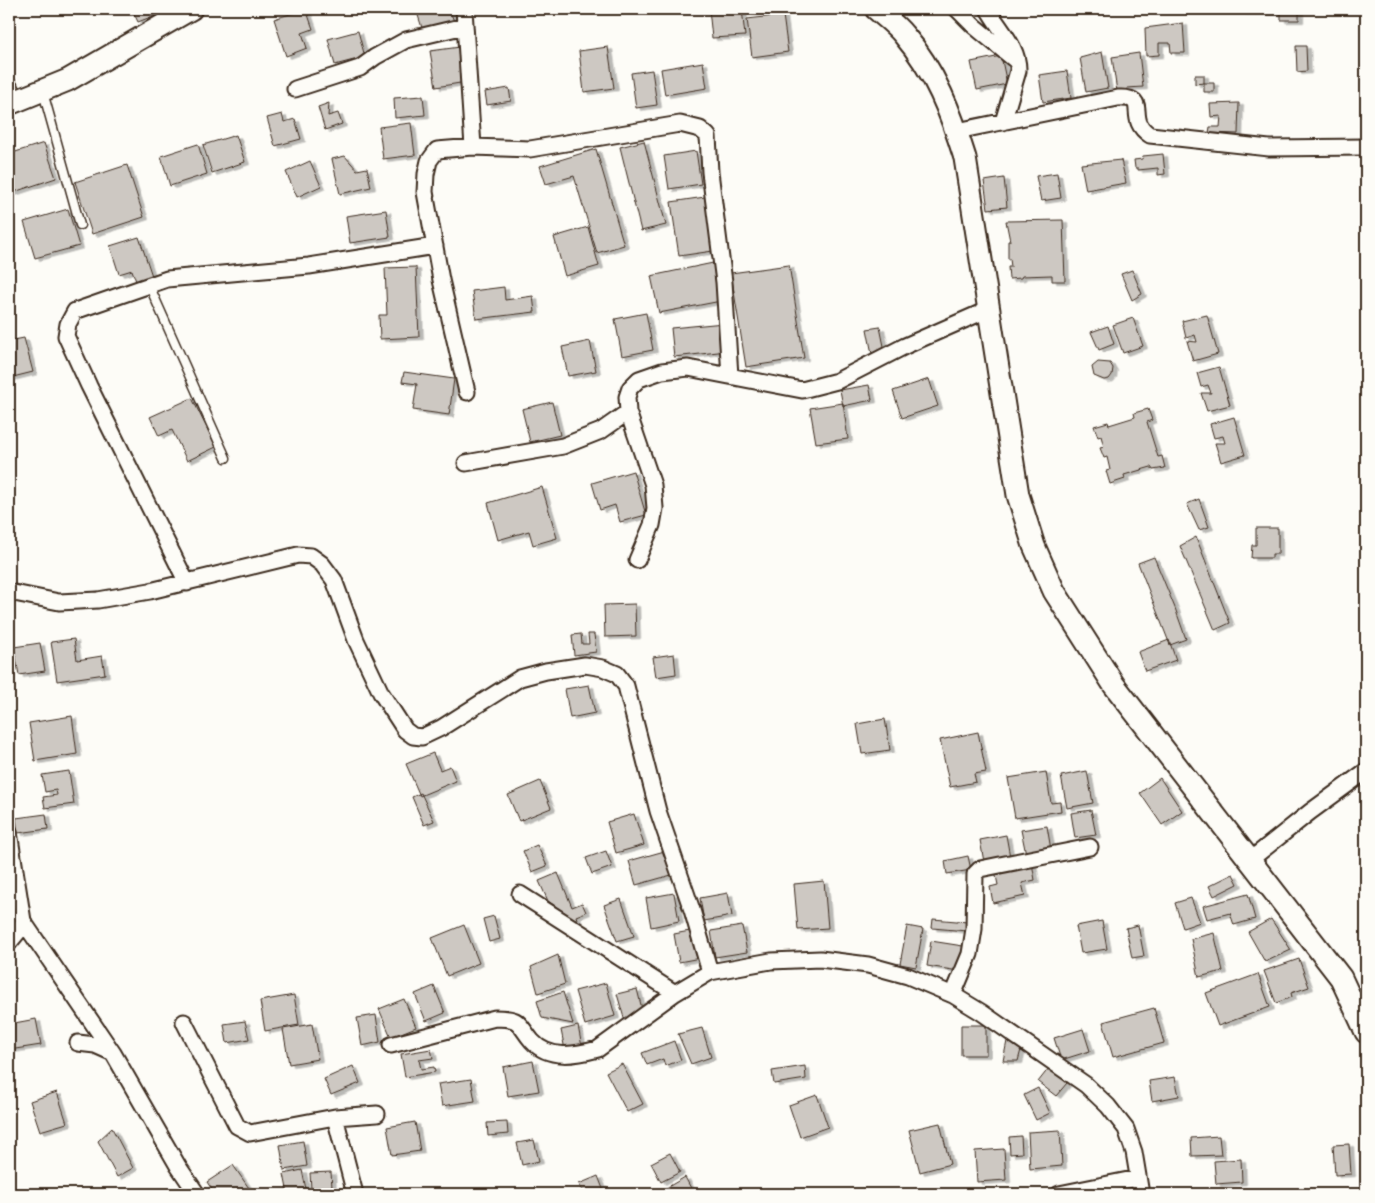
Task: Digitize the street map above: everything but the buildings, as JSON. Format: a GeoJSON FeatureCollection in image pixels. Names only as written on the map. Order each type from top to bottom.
{"type":"FeatureCollection","features":[{"type":"Feature","properties":{"kind":"street"},"geometry":{"type":"LineString","coordinates":[[11,97],[42,90],[68,80],[191,9]]}},
{"type":"Feature","properties":{"kind":"street"},"geometry":{"type":"LineString","coordinates":[[464,9],[473,147]]}},
{"type":"Feature","properties":{"kind":"street"},"geometry":{"type":"LineString","coordinates":[[876,9],[903,34],[932,73],[957,131],[965,158],[1018,495],[1034,546],[1054,591],[1114,685],[1341,978],[1366,1032]]}},
{"type":"Feature","properties":{"kind":"street"},"geometry":{"type":"LineString","coordinates":[[957,9],[974,26],[1018,62]]}},
{"type":"Feature","properties":{"kind":"street"},"geometry":{"type":"LineString","coordinates":[[988,9],[1015,51],[1018,62],[1018,71],[1003,122]]}},
{"type":"Feature","properties":{"kind":"street"},"geometry":{"type":"LineString","coordinates":[[295,89],[360,68],[375,57],[406,40],[465,26]]}},
{"type":"Feature","properties":{"kind":"street"},"geometry":{"type":"LineString","coordinates":[[957,131],[1118,98],[1130,98],[1136,102],[1139,126],[1150,135],[1269,148],[1366,147]]}},
{"type":"Feature","properties":{"kind":"street"},"geometry":{"type":"LineString","coordinates":[[467,392],[449,318],[425,192],[429,161],[437,150],[473,147],[530,149],[680,124],[700,129],[708,136],[710,172],[724,282],[730,376]]}},
{"type":"Feature","properties":{"kind":"street"},"geometry":{"type":"LineString","coordinates":[[187,583],[66,336],[68,324],[75,311],[167,279],[309,266],[435,246]]}},
{"type":"Feature","properties":{"kind":"street"},"geometry":{"type":"LineString","coordinates":[[637,560],[652,525],[655,508],[653,485],[628,412],[627,397],[630,388],[638,379],[662,372],[688,368],[802,390],[837,381],[905,346],[988,310]]}},
{"type":"Feature","properties":{"kind":"street"},"geometry":{"type":"LineString","coordinates":[[466,463],[563,446],[601,432],[628,412]]}},
{"type":"Feature","properties":{"kind":"street"},"geometry":{"type":"LineString","coordinates":[[9,592],[59,602],[98,600],[187,583],[298,555],[311,556],[322,564],[334,580],[356,640],[381,693],[405,730],[413,736],[422,737],[441,728],[520,678],[546,671],[585,665],[603,668],[617,674],[626,686],[658,811],[692,910],[710,972]]}},
{"type":"Feature","properties":{"kind":"street"},"geometry":{"type":"LineString","coordinates":[[1250,860],[1310,812],[1366,771]]}},
{"type":"Feature","properties":{"kind":"street"},"geometry":{"type":"LineString","coordinates":[[9,832],[23,921],[113,1053],[178,1166],[197,1194]]}},
{"type":"Feature","properties":{"kind":"street"},"geometry":{"type":"LineString","coordinates":[[953,995],[970,954],[974,929],[975,874],[977,871],[1090,846]]}},
{"type":"Feature","properties":{"kind":"street"},"geometry":{"type":"LineString","coordinates":[[520,894],[675,993]]}},
{"type":"Feature","properties":{"kind":"street"},"geometry":{"type":"LineString","coordinates":[[9,942],[19,931],[23,921]]}},
{"type":"Feature","properties":{"kind":"street"},"geometry":{"type":"LineString","coordinates":[[392,1045],[495,1018],[509,1018],[519,1022],[532,1041],[543,1050],[562,1055],[585,1052],[598,1048],[675,993],[710,972],[770,960],[820,959],[868,965],[908,976],[953,995],[981,1012],[1086,1085],[1108,1106],[1126,1129],[1134,1152],[1141,1194]]}},
{"type":"Feature","properties":{"kind":"street"},"geometry":{"type":"LineString","coordinates":[[184,1022],[237,1126],[245,1131],[250,1133],[335,1117],[377,1114]]}},
{"type":"Feature","properties":{"kind":"street"},"geometry":{"type":"LineString","coordinates":[[78,1043],[95,1045],[113,1053]]}},
{"type":"Feature","properties":{"kind":"street"},"geometry":{"type":"LineString","coordinates":[[335,1117],[355,1194]]}},
{"type":"Feature","properties":{"kind":"street"},"geometry":{"type":"LineString","coordinates":[[1059,1194],[1138,1178]]}},
{"type":"Feature","properties":{"kind":"lane"},"geometry":{"type":"LineString","coordinates":[[42,90],[80,225]]}},
{"type":"Feature","properties":{"kind":"lane"},"geometry":{"type":"LineString","coordinates":[[149,285],[226,458]]}}]}
